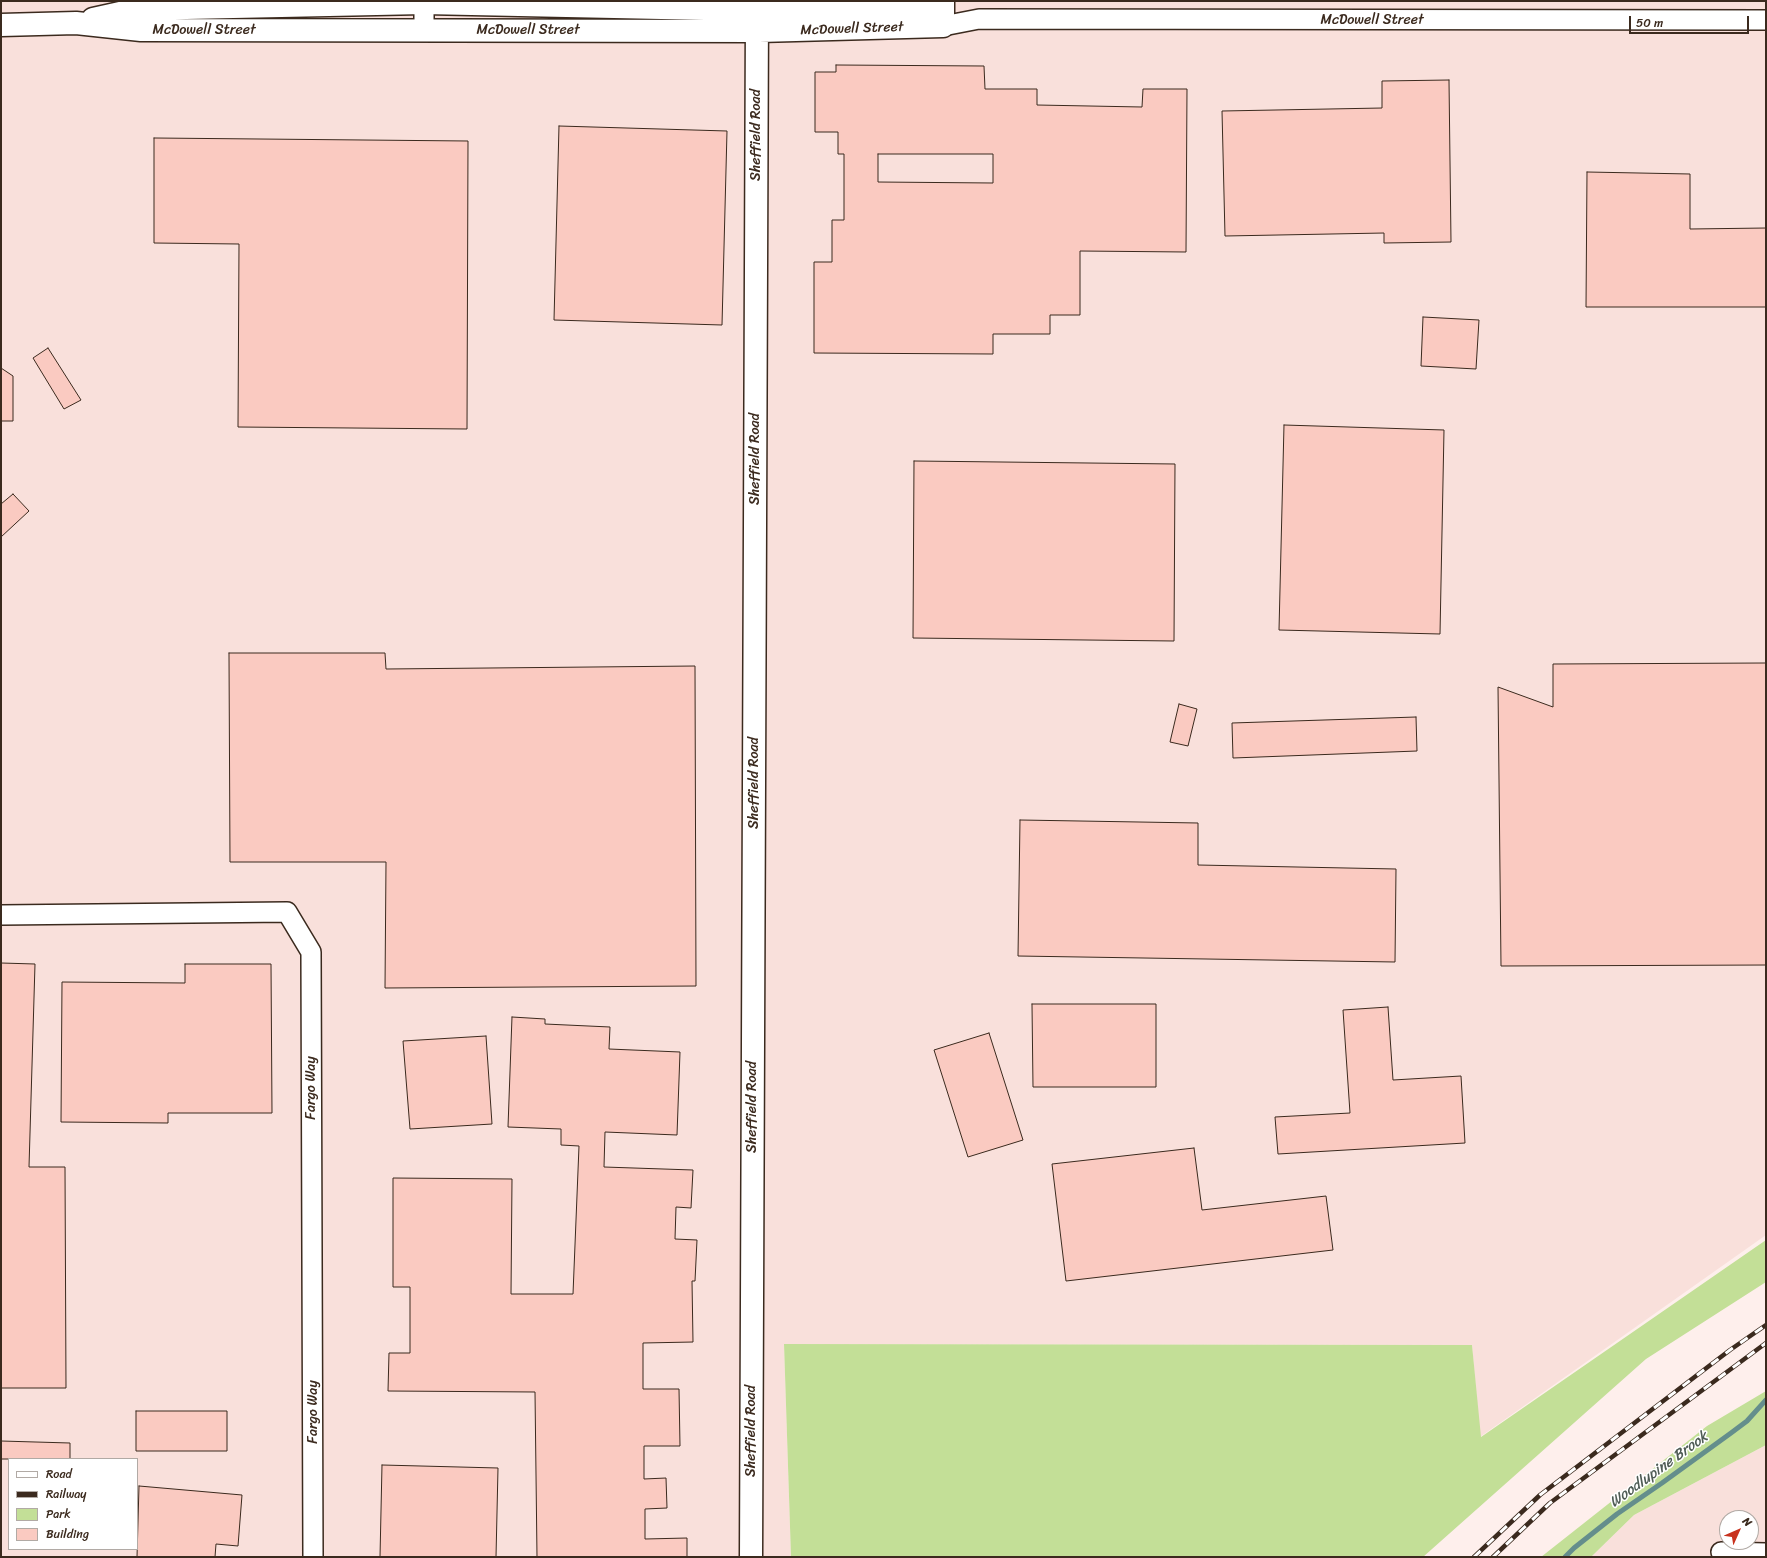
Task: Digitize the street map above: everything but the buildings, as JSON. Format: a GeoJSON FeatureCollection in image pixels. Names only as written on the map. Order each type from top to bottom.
{"type":"FeatureCollection","features":[{"type":"Feature","properties":{"kind":"street","name":"McDowell Street"},"geometry":{"type":"LineString","coordinates":[[76,23],[138,5],[424,2],[757,10],[943,12],[979,19],[1766,20]]}},
{"type":"Feature","properties":{"kind":"street"},"geometry":{"type":"LineString","coordinates":[[424,2],[424,30]]}},
{"type":"Feature","properties":{"kind":"street"},"geometry":{"type":"LineString","coordinates":[[138,5],[141,30]]}},
{"type":"Feature","properties":{"kind":"street","name":"Sheffield Road"},"geometry":{"type":"LineString","coordinates":[[751,1557],[757,10]]}},
{"type":"Feature","properties":{"kind":"street","name":"McDowell Street"},"geometry":{"type":"LineString","coordinates":[[1,25],[76,23],[141,30],[757,31],[943,12]]}},
{"type":"Feature","properties":{"kind":"street","name":"Fargo Way"},"geometry":{"type":"LineString","coordinates":[[1,915],[287,912],[311,952],[313,1557]]}},
{"type":"Feature","properties":{"kind":"street"},"geometry":{"type":"LineString","coordinates":[[1721,1552],[1766,1553]]}},
{"type":"Feature","properties":{"kind":"shaded area"},"geometry":{"type":"Polygon","coordinates":[[[1,1],[1766,1],[1766,1235],[1480,1437],[1472,1345],[784,1344],[791,1557],[1,1557],[1,1]]]}},
{"type":"Feature","properties":{"kind":"shaded area"},"geometry":{"type":"Polygon","coordinates":[[[1766,1445],[1766,1557],[1591,1557],[1634,1515],[1766,1445]]]}},
{"type":"Feature","properties":{"kind":"green space"},"geometry":{"type":"Polygon","coordinates":[[[1766,1240],[1766,1282],[1646,1359],[1423,1557],[791,1557],[784,1344],[1472,1345],[1481,1437],[1766,1240]]]}},
{"type":"Feature","properties":{"kind":"green space"},"geometry":{"type":"Polygon","coordinates":[[[1766,1391],[1766,1445],[1634,1515],[1591,1557],[1541,1557],[1707,1426],[1766,1391]]]}},
{"type":"Feature","properties":{"kind":"waterway","name":"Woodlupine Brook"},"geometry":{"type":"LineString","coordinates":[[1565,1557],[1574,1548],[1617,1514],[1747,1421],[1766,1400]]}},
{"type":"Feature","properties":{"kind":"railway"},"geometry":{"type":"LineString","coordinates":[[1474,1557],[1540,1495],[1730,1350],[1766,1325]]}},
{"type":"Feature","properties":{"kind":"railway"},"geometry":{"type":"LineString","coordinates":[[1493,1557],[1550,1503],[1766,1343]]}}]}
